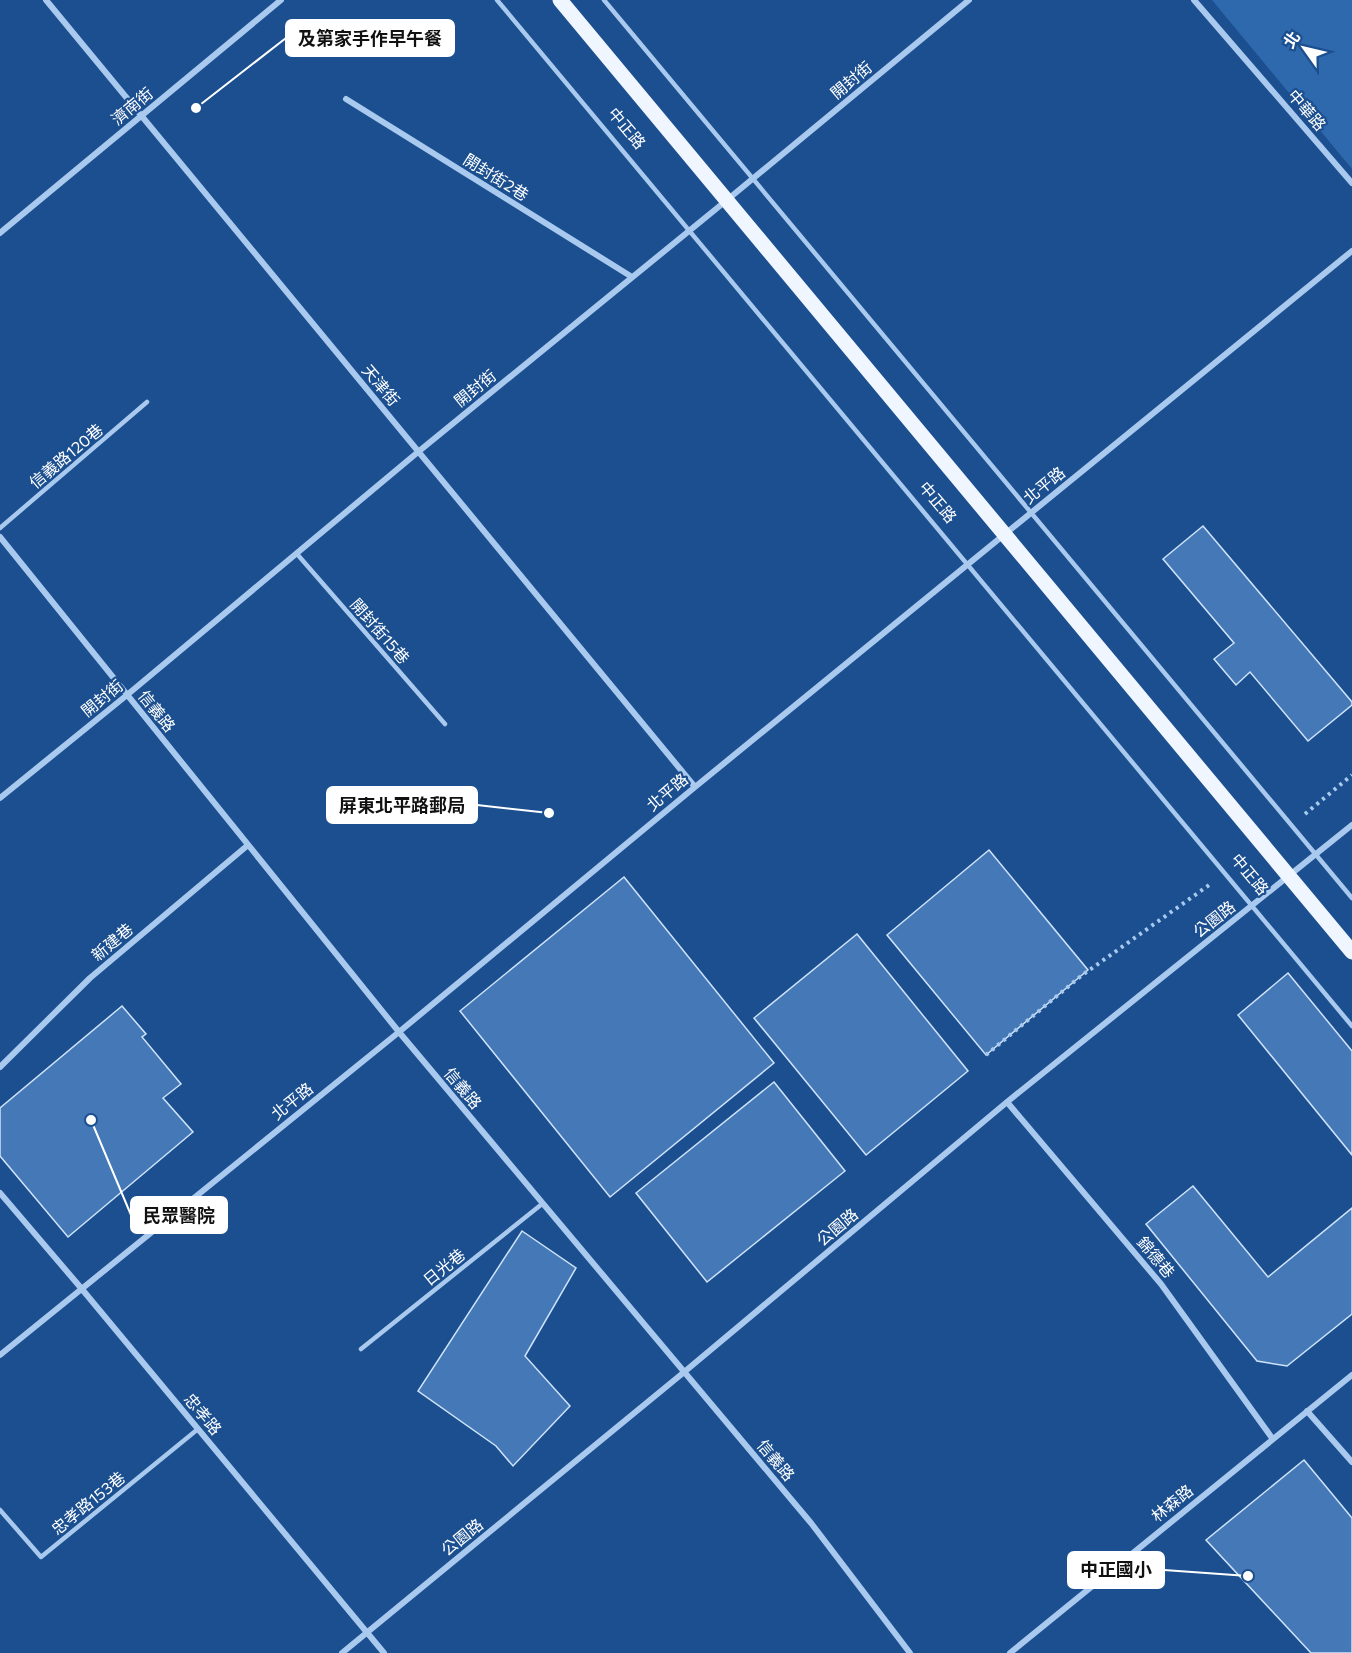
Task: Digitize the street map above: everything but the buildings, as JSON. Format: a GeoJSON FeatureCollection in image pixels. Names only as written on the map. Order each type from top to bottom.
{"type":"FeatureCollection","features":[{"type":"Feature","properties":{"kind":"main road","name":"中正路"},"geometry":{"type":"LineString","coordinates":[[560,0],[1352,952]]}},
{"type":"Feature","properties":{"kind":"street","name":"天津街"},"geometry":{"type":"LineString","coordinates":[[46,0],[695,787]]}},
{"type":"Feature","properties":{"kind":"street","name":"濟南街"},"geometry":{"type":"LineString","coordinates":[[0,233],[281,0]]}},
{"type":"Feature","properties":{"kind":"street","name":"開封街"},"geometry":{"type":"LineString","coordinates":[[0,798],[969,0]]}},
{"type":"Feature","properties":{"kind":"street","name":"中華路"},"geometry":{"type":"LineString","coordinates":[[1194,0],[1352,183]]}},
{"type":"Feature","properties":{"kind":"street","name":"開封街2巷"},"geometry":{"type":"LineString","coordinates":[[346,99],[632,277]]}},
{"type":"Feature","properties":{"kind":"street","name":"北平路"},"geometry":{"type":"LineString","coordinates":[[0,1355],[399,1032],[695,787],[1352,251]]}},
{"type":"Feature","properties":{"kind":"street","name":"信義路"},"geometry":{"type":"LineString","coordinates":[[0,537],[399,1032],[811,1523],[910,1653]]}},
{"type":"Feature","properties":{"kind":"street","name":"公園路"},"geometry":{"type":"LineString","coordinates":[[342,1653],[683,1373],[1006,1102],[1352,825]]}},
{"type":"Feature","properties":{"kind":"street","name":"新建巷"},"geometry":{"type":"LineString","coordinates":[[0,1067],[90,978],[248,844]]}},
{"type":"Feature","properties":{"kind":"street","name":"錦德巷"},"geometry":{"type":"LineString","coordinates":[[1006,1102],[1161,1284],[1272,1438]]}},
{"type":"Feature","properties":{"kind":"street","name":"忠孝路"},"geometry":{"type":"LineString","coordinates":[[0,1193],[384,1653]]}},
{"type":"Feature","properties":{"kind":"street","name":"林森路"},"geometry":{"type":"LineString","coordinates":[[1010,1653],[1352,1374]]}},
{"type":"Feature","properties":{"kind":"street"},"geometry":{"type":"LineString","coordinates":[[1307,1411],[1352,1462]]}},
{"type":"Feature","properties":{"kind":"lane","name":"中正路"},"geometry":{"type":"LineString","coordinates":[[497,0],[1352,1026]]}},
{"type":"Feature","properties":{"kind":"lane"},"geometry":{"type":"LineString","coordinates":[[604,0],[1352,898]]}},
{"type":"Feature","properties":{"kind":"lane","name":"信義路120巷"},"geometry":{"type":"LineString","coordinates":[[0,528],[147,402]]}},
{"type":"Feature","properties":{"kind":"lane","name":"開封街15巷"},"geometry":{"type":"LineString","coordinates":[[297,554],[445,724]]}},
{"type":"Feature","properties":{"kind":"lane","name":"日光巷"},"geometry":{"type":"LineString","coordinates":[[362,1349],[542,1204]]}},
{"type":"Feature","properties":{"kind":"lane","name":"忠孝路153巷"},"geometry":{"type":"LineString","coordinates":[[0,1510],[41,1557],[198,1429]]}},
{"type":"Feature","properties":{"kind":"path"},"geometry":{"type":"LineString","coordinates":[[1291,825],[1352,775]]}},
{"type":"Feature","properties":{"kind":"path"},"geometry":{"type":"LineString","coordinates":[[986,1055],[1081,976],[1226,874]]}},
{"type":"Feature","properties":{"kind":"shaded area"},"geometry":{"type":"Polygon","coordinates":[[[1212,0],[1352,0],[1352,169],[1212,0]]]}},
{"type":"Feature","properties":{"kind":"place","name":"及第家手作早午餐"},"geometry":{"type":"Point","coordinates":[196,108]}},
{"type":"Feature","properties":{"kind":"place","name":"屏東北平路郵局"},"geometry":{"type":"Point","coordinates":[549,813]}},
{"type":"Feature","properties":{"kind":"place","name":"民眾醫院"},"geometry":{"type":"Point","coordinates":[91,1120]}},
{"type":"Feature","properties":{"kind":"place","name":"中正國小"},"geometry":{"type":"Point","coordinates":[1248,1576]}}]}
